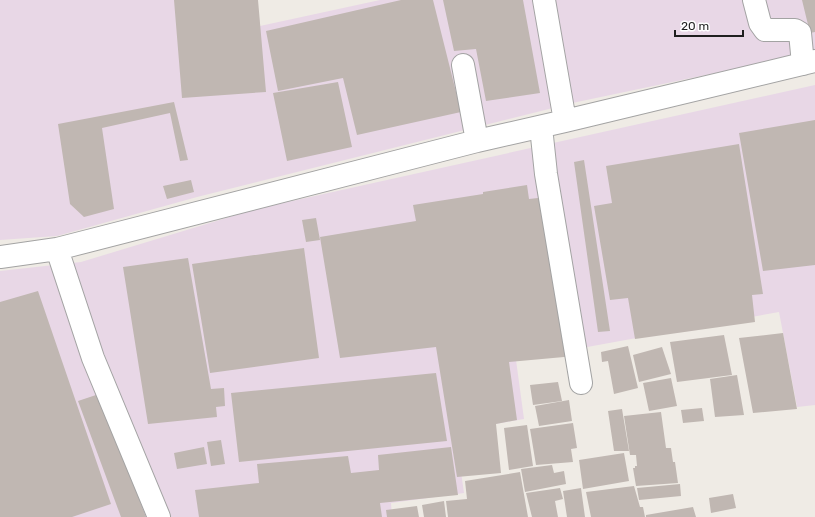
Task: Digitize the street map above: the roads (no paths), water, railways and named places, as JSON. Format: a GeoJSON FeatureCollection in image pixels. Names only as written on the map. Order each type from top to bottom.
{"type":"FeatureCollection","features":[{"type":"Feature","properties":{"kind":"lane"},"geometry":{"type":"LineString","coordinates":[[544,0],[564,121]]}},
{"type":"Feature","properties":{"kind":"lane"},"geometry":{"type":"LineString","coordinates":[[0,257],[57,249],[477,141],[809,63],[800,33],[795,30],[765,30],[760,24],[754,0]]}},
{"type":"Feature","properties":{"kind":"lane"},"geometry":{"type":"LineString","coordinates":[[463,65],[477,141]]}},
{"type":"Feature","properties":{"kind":"lane"},"geometry":{"type":"LineString","coordinates":[[541,127],[546,174],[581,383]]}},
{"type":"Feature","properties":{"kind":"lane"},"geometry":{"type":"LineString","coordinates":[[57,249],[93,358],[159,517]]}}]}
